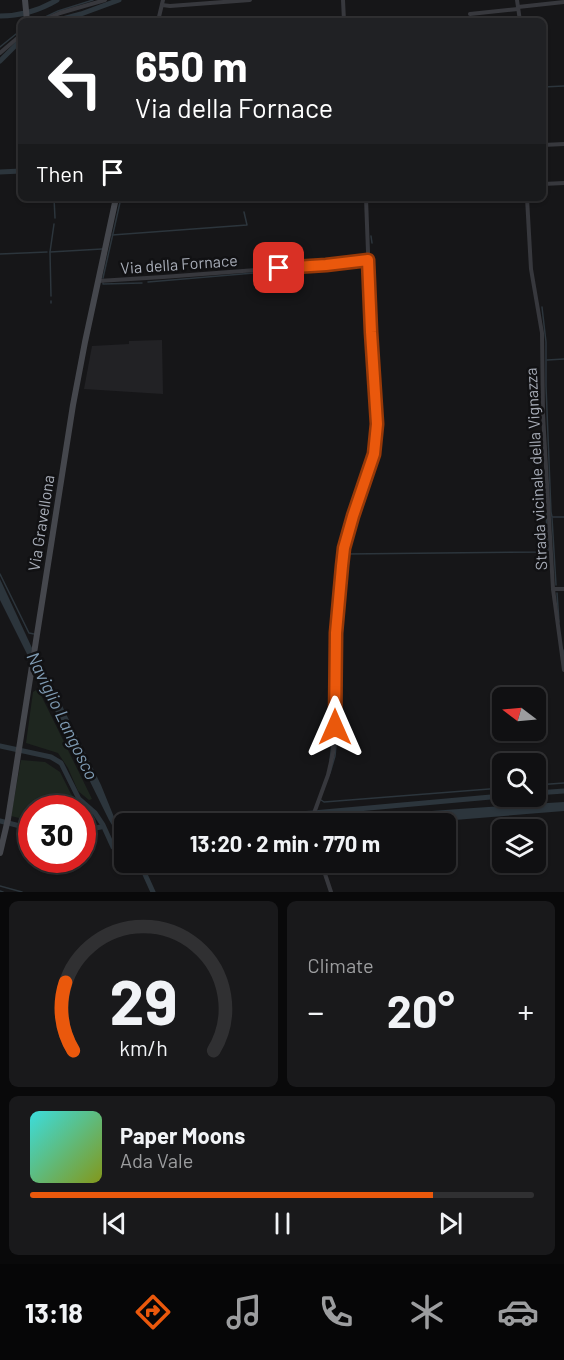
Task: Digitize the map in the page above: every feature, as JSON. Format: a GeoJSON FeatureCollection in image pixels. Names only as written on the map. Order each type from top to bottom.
{"type":"FeatureCollection","features":[{"type":"Feature","properties":{"kind":"main road"},"geometry":{"type":"LineString","coordinates":[[26,0],[27,18]]}},
{"type":"Feature","properties":{"kind":"main road","name":"Via Gravellona"},"geometry":{"type":"LineString","coordinates":[[0,853],[35,652],[73,405],[115,201]]}},
{"type":"Feature","properties":{"kind":"street"},"geometry":{"type":"LineString","coordinates":[[49,18],[105,0]]}},
{"type":"Feature","properties":{"kind":"street"},"geometry":{"type":"LineString","coordinates":[[159,18],[163,2],[170,6],[250,0]]}},
{"type":"Feature","properties":{"kind":"street"},"geometry":{"type":"LineString","coordinates":[[343,0],[345,18]]}},
{"type":"Feature","properties":{"kind":"street"},"geometry":{"type":"LineString","coordinates":[[517,0],[520,18]]}},
{"type":"Feature","properties":{"kind":"street"},"geometry":{"type":"LineString","coordinates":[[470,14],[564,2]]}},
{"type":"Feature","properties":{"kind":"street"},"geometry":{"type":"LineString","coordinates":[[0,53],[18,38]]}},
{"type":"Feature","properties":{"kind":"street"},"geometry":{"type":"LineString","coordinates":[[546,145],[564,144]]}},
{"type":"Feature","properties":{"kind":"street"},"geometry":{"type":"LineString","coordinates":[[546,184],[564,183]]}},
{"type":"Feature","properties":{"kind":"street"},"geometry":{"type":"LineString","coordinates":[[314,813],[332,762],[335,725],[336,633],[344,548],[374,454],[377,424],[366,201]]}},
{"type":"Feature","properties":{"kind":"street","name":"Strada vicinale della Vignazza"},"geometry":{"type":"LineString","coordinates":[[527,201],[531,268],[542,333],[543,414],[553,589],[564,670]]}},
{"type":"Feature","properties":{"kind":"street","name":"Via della Fornace"},"geometry":{"type":"LineString","coordinates":[[98,280],[326,265],[368,260]]}},
{"type":"Feature","properties":{"kind":"street"},"geometry":{"type":"LineString","coordinates":[[553,589],[564,589]]}},
{"type":"Feature","properties":{"kind":"street"},"geometry":{"type":"LineString","coordinates":[[325,873],[331,892]]}},
{"type":"Feature","properties":{"kind":"shaded area"},"geometry":{"type":"Polygon","coordinates":[[[162,340],[163,394],[84,389],[92,346],[129,344],[129,341],[162,340]]]}},
{"type":"Feature","properties":{"kind":"shaded area"},"geometry":{"type":"Polygon","coordinates":[[[38,689],[90,795],[83,795],[78,791],[68,768],[58,753],[26,743],[33,692],[38,689]]]}},
{"type":"Feature","properties":{"kind":"shaded area"},"geometry":{"type":"Polygon","coordinates":[[[21,760],[45,762],[60,772],[72,795],[18,795],[18,818],[11,816],[21,760]]]}},
{"type":"Feature","properties":{"kind":"water"},"geometry":{"type":"Polygon","coordinates":[[[0,579],[32,648],[30,660],[0,600],[0,579]]]}},
{"type":"Feature","properties":{"kind":"water","name":"Naviglio Langosco"},"geometry":{"type":"Polygon","coordinates":[[[37,657],[101,785],[114,817],[114,828],[109,820],[35,670],[37,657]]]}},
{"type":"Feature","properties":{"kind":"water"},"geometry":{"type":"Polygon","coordinates":[[[564,802],[564,811],[456,820],[456,813],[404,813],[492,807],[546,807],[546,803],[564,802]]]}},
{"type":"Feature","properties":{"kind":"waterway"},"geometry":{"type":"LineString","coordinates":[[0,16],[29,12],[57,0]]}},
{"type":"Feature","properties":{"kind":"waterway"},"geometry":{"type":"LineString","coordinates":[[43,18],[93,0]]}},
{"type":"Feature","properties":{"kind":"waterway"},"geometry":{"type":"LineString","coordinates":[[66,18],[119,0]]}},
{"type":"Feature","properties":{"kind":"waterway"},"geometry":{"type":"LineString","coordinates":[[0,47],[18,32]]}},
{"type":"Feature","properties":{"kind":"waterway"},"geometry":{"type":"LineString","coordinates":[[0,61],[18,43]]}},
{"type":"Feature","properties":{"kind":"waterway"},"geometry":{"type":"LineString","coordinates":[[546,87],[564,86]]}},
{"type":"Feature","properties":{"kind":"waterway"},"geometry":{"type":"LineString","coordinates":[[0,172],[18,171]]}},
{"type":"Feature","properties":{"kind":"waterway"},"geometry":{"type":"LineString","coordinates":[[54,201],[55,218]]}},
{"type":"Feature","properties":{"kind":"waterway"},"geometry":{"type":"LineString","coordinates":[[103,278],[120,201]]}},
{"type":"Feature","properties":{"kind":"waterway"},"geometry":{"type":"LineString","coordinates":[[112,235],[247,225],[244,212]]}},
{"type":"Feature","properties":{"kind":"waterway"},"geometry":{"type":"LineString","coordinates":[[51,296],[50,252],[54,224]]}},
{"type":"Feature","properties":{"kind":"waterway"},"geometry":{"type":"LineString","coordinates":[[371,236],[372,243]]}},
{"type":"Feature","properties":{"kind":"waterway"},"geometry":{"type":"LineString","coordinates":[[50,252],[102,249]]}},
{"type":"Feature","properties":{"kind":"waterway"},"geometry":{"type":"LineString","coordinates":[[0,254],[47,252]]}},
{"type":"Feature","properties":{"kind":"waterway"},"geometry":{"type":"LineString","coordinates":[[259,273],[361,265],[364,267],[374,426],[372,447]]}},
{"type":"Feature","properties":{"kind":"waterway"},"geometry":{"type":"LineString","coordinates":[[148,282],[254,273]]}},
{"type":"Feature","properties":{"kind":"waterway"},"geometry":{"type":"LineString","coordinates":[[103,283],[142,283]]}},
{"type":"Feature","properties":{"kind":"waterway"},"geometry":{"type":"LineString","coordinates":[[542,307],[546,342],[551,512],[552,517],[564,517]]}},
{"type":"Feature","properties":{"kind":"waterway"},"geometry":{"type":"LineString","coordinates":[[547,360],[564,359]]}},
{"type":"Feature","properties":{"kind":"waterway"},"geometry":{"type":"LineString","coordinates":[[333,736],[334,628],[341,554],[344,537],[369,461]]}},
{"type":"Feature","properties":{"kind":"waterway"},"geometry":{"type":"LineString","coordinates":[[346,554],[545,552],[548,551],[546,513]]}},
{"type":"Feature","properties":{"kind":"waterway"},"geometry":{"type":"LineString","coordinates":[[552,518],[556,585]]}},
{"type":"Feature","properties":{"kind":"waterway"},"geometry":{"type":"LineString","coordinates":[[0,574],[29,633],[34,634]]}},
{"type":"Feature","properties":{"kind":"waterway"},"geometry":{"type":"LineString","coordinates":[[557,593],[559,622]]}},
{"type":"Feature","properties":{"kind":"waterway"},"geometry":{"type":"LineString","coordinates":[[563,650],[564,655]]}},
{"type":"Feature","properties":{"kind":"waterway"},"geometry":{"type":"LineString","coordinates":[[330,773],[335,756],[338,725]]}},
{"type":"Feature","properties":{"kind":"waterway"},"geometry":{"type":"LineString","coordinates":[[330,760],[332,744]]}},
{"type":"Feature","properties":{"kind":"waterway"},"geometry":{"type":"LineString","coordinates":[[0,746],[51,757],[61,763],[79,799],[95,813],[114,848]]}},
{"type":"Feature","properties":{"kind":"waterway"},"geometry":{"type":"LineString","coordinates":[[546,784],[564,783]]}},
{"type":"Feature","properties":{"kind":"waterway"},"geometry":{"type":"LineString","coordinates":[[321,800],[324,802],[492,789]]}},
{"type":"Feature","properties":{"kind":"waterway"},"geometry":{"type":"LineString","coordinates":[[546,792],[564,791]]}},
{"type":"Feature","properties":{"kind":"waterway"},"geometry":{"type":"LineString","coordinates":[[313,813],[492,797]]}},
{"type":"Feature","properties":{"kind":"waterway"},"geometry":{"type":"LineString","coordinates":[[0,821],[18,826]]}},
{"type":"Feature","properties":{"kind":"waterway"},"geometry":{"type":"LineString","coordinates":[[96,828],[101,827]]}},
{"type":"Feature","properties":{"kind":"waterway"},"geometry":{"type":"LineString","coordinates":[[144,873],[153,892]]}},
{"type":"Feature","properties":{"kind":"waterway"},"geometry":{"type":"LineString","coordinates":[[0,886],[22,892]]}},
{"type":"Feature","properties":{"kind":"route"},"geometry":{"type":"LineString","coordinates":[[279,268],[368,260],[377,424],[374,454],[344,548],[336,633],[335,727]]}}]}
